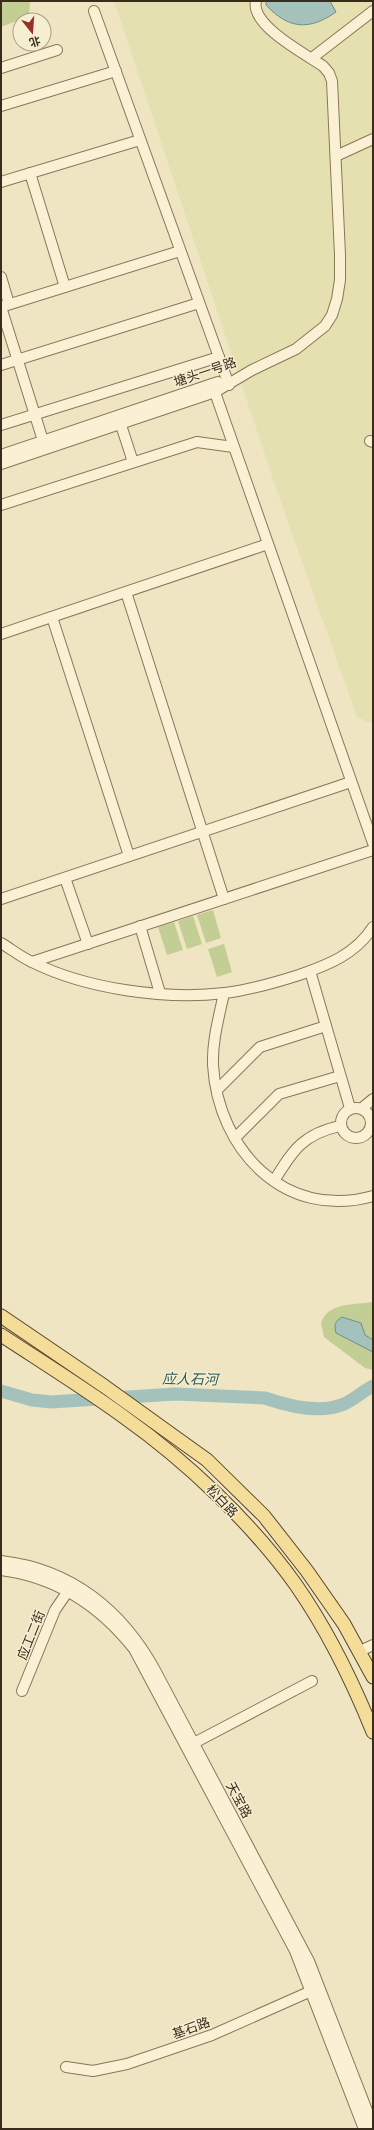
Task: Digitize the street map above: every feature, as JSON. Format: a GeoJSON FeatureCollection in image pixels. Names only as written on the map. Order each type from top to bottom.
{"type":"FeatureCollection","features":[{"type":"Feature","properties":{"kind":"main road","name":"松白路"},"geometry":{"type":"LineString","coordinates":[[1,1316],[145,1414],[207,1460],[264,1516],[307,1571],[360,1651],[373,1677]]}},
{"type":"Feature","properties":{"kind":"main road","name":"松白路"},"geometry":{"type":"LineString","coordinates":[[1,1335],[84,1389],[125,1418],[204,1482],[274,1556],[296,1585],[335,1647],[357,1692],[373,1732]]}},
{"type":"Feature","properties":{"kind":"street","name":"塘头一号路"},"geometry":{"type":"LineString","coordinates":[[1,464],[45,445],[228,382],[296,349],[325,326],[332,315],[337,299],[340,274],[332,81],[330,73],[312,58],[272,32],[260,19],[255,6],[256,1]]}},
{"type":"Feature","properties":{"kind":"street"},"geometry":{"type":"LineString","coordinates":[[312,58],[373,10]]}},
{"type":"Feature","properties":{"kind":"street"},"geometry":{"type":"LineString","coordinates":[[94,11],[228,382]]}},
{"type":"Feature","properties":{"kind":"street"},"geometry":{"type":"LineString","coordinates":[[1,68],[57,50]]}},
{"type":"Feature","properties":{"kind":"street"},"geometry":{"type":"LineString","coordinates":[[1,106],[116,71]]}},
{"type":"Feature","properties":{"kind":"street"},"geometry":{"type":"LineString","coordinates":[[336,156],[373,139]]}},
{"type":"Feature","properties":{"kind":"street"},"geometry":{"type":"LineString","coordinates":[[1,182],[140,140]]}},
{"type":"Feature","properties":{"kind":"street"},"geometry":{"type":"LineString","coordinates":[[30,173],[65,287]]}},
{"type":"Feature","properties":{"kind":"street"},"geometry":{"type":"LineString","coordinates":[[4,306],[180,251]]}},
{"type":"Feature","properties":{"kind":"street"},"geometry":{"type":"LineString","coordinates":[[1,277],[4,306],[18,360],[45,445]]}},
{"type":"Feature","properties":{"kind":"street"},"geometry":{"type":"LineString","coordinates":[[1,365],[199,303]]}},
{"type":"Feature","properties":{"kind":"street"},"geometry":{"type":"LineString","coordinates":[[1,425],[219,357]]}},
{"type":"Feature","properties":{"kind":"street"},"geometry":{"type":"LineString","coordinates":[[213,388],[373,843]]}},
{"type":"Feature","properties":{"kind":"street"},"geometry":{"type":"LineString","coordinates":[[119,420],[133,462]]}},
{"type":"Feature","properties":{"kind":"street"},"geometry":{"type":"LineString","coordinates":[[1,505],[197,442],[233,447]]}},
{"type":"Feature","properties":{"kind":"street","name":"塘头一号路"},"geometry":{"type":"LineString","coordinates":[[1,455],[45,445]]}},
{"type":"Feature","properties":{"kind":"street"},"geometry":{"type":"LineString","coordinates":[[1,634],[268,544]]}},
{"type":"Feature","properties":{"kind":"street"},"geometry":{"type":"LineString","coordinates":[[126,592],[224,899]]}},
{"type":"Feature","properties":{"kind":"street"},"geometry":{"type":"LineString","coordinates":[[52,617],[129,856]]}},
{"type":"Feature","properties":{"kind":"street"},"geometry":{"type":"LineString","coordinates":[[1,899],[351,782]]}},
{"type":"Feature","properties":{"kind":"street"},"geometry":{"type":"LineString","coordinates":[[32,962],[373,850]]}},
{"type":"Feature","properties":{"kind":"street"},"geometry":{"type":"LineString","coordinates":[[65,878],[88,944]]}},
{"type":"Feature","properties":{"kind":"street"},"geometry":{"type":"LineString","coordinates":[[140,926],[160,993]]}},
{"type":"Feature","properties":{"kind":"street"},"geometry":{"type":"LineString","coordinates":[[1,943],[32,962],[92,982],[122,989],[181,995],[224,993],[260,987],[310,972],[345,955],[371,933]]}},
{"type":"Feature","properties":{"kind":"street"},"geometry":{"type":"LineString","coordinates":[[310,972],[350,1108]]}},
{"type":"Feature","properties":{"kind":"street"},"geometry":{"type":"LineString","coordinates":[[224,993],[213,1053],[217,1090],[223,1110],[235,1138],[253,1164],[289,1191],[310,1198],[339,1201],[373,1196]]}},
{"type":"Feature","properties":{"kind":"street"},"geometry":{"type":"LineString","coordinates":[[217,1090],[260,1047],[326,1026]]}},
{"type":"Feature","properties":{"kind":"street"},"geometry":{"type":"LineString","coordinates":[[235,1138],[279,1094],[340,1076]]}},
{"type":"Feature","properties":{"kind":"street"},"geometry":{"type":"LineString","coordinates":[[362,1108],[373,1099]]}},
{"type":"Feature","properties":{"kind":"street"},"geometry":{"type":"LineString","coordinates":[[350,1108],[362,1108],[368,1112],[371,1118],[369,1131],[364,1136],[351,1137],[344,1133],[340,1126],[341,1116],[350,1108]]}},
{"type":"Feature","properties":{"kind":"street"},"geometry":{"type":"LineString","coordinates":[[274,1181],[298,1145],[316,1133],[340,1126]]}},
{"type":"Feature","properties":{"kind":"street","name":"天宝路"},"geometry":{"type":"LineString","coordinates":[[1,1561],[40,1569],[64,1579],[109,1609],[135,1637],[146,1654],[302,1947],[315,1989],[364,2129]]}},
{"type":"Feature","properties":{"kind":"street","name":"天宝路"},"geometry":{"type":"LineString","coordinates":[[1,1570],[30,1575],[68,1591],[101,1613],[123,1635],[134,1649],[315,1989],[373,2126]]}},
{"type":"Feature","properties":{"kind":"street","name":"应工二街"},"geometry":{"type":"LineString","coordinates":[[22,1692],[55,1610],[68,1591]]}},
{"type":"Feature","properties":{"kind":"street"},"geometry":{"type":"LineString","coordinates":[[360,1651],[373,1645]]}},
{"type":"Feature","properties":{"kind":"street"},"geometry":{"type":"LineString","coordinates":[[194,1743],[312,1681]]}},
{"type":"Feature","properties":{"kind":"street","name":"基石路"},"geometry":{"type":"LineString","coordinates":[[66,2067],[93,2071],[127,2064],[212,2035],[315,1989]]}},
{"type":"Feature","properties":{"kind":"shaded area"},"geometry":{"type":"Polygon","coordinates":[[[114,1],[373,1],[373,724],[357,717],[276,488],[114,1]]]}},
{"type":"Feature","properties":{"kind":"green space"},"geometry":{"type":"Polygon","coordinates":[[[1,1],[30,1],[29,12],[12,12],[12,23],[1,27],[1,1]]]}},
{"type":"Feature","properties":{"kind":"green space"},"geometry":{"type":"Polygon","coordinates":[[[213,910],[221,938],[206,943],[197,915],[213,910]]]}},
{"type":"Feature","properties":{"kind":"green space"},"geometry":{"type":"Polygon","coordinates":[[[193,916],[202,944],[187,949],[178,921],[193,916]]]}},
{"type":"Feature","properties":{"kind":"green space"},"geometry":{"type":"Polygon","coordinates":[[[174,922],[183,950],[167,955],[158,927],[174,922]]]}},
{"type":"Feature","properties":{"kind":"green space"},"geometry":{"type":"Polygon","coordinates":[[[224,944],[232,972],[217,977],[208,949],[224,944]]]}},
{"type":"Feature","properties":{"kind":"green space"},"geometry":{"type":"Polygon","coordinates":[[[373,1302],[373,1370],[365,1368],[324,1337],[321,1323],[324,1316],[329,1311],[336,1308],[350,1304],[373,1302]]]}},
{"type":"Feature","properties":{"kind":"water"},"geometry":{"type":"Polygon","coordinates":[[[266,1],[330,1],[336,12],[317,22],[299,25],[282,19],[266,5],[266,1]]]}},
{"type":"Feature","properties":{"kind":"water"},"geometry":{"type":"Polygon","coordinates":[[[342,1317],[361,1323],[365,1335],[373,1340],[373,1352],[336,1333],[336,1324],[342,1317]]]}},
{"type":"Feature","properties":{"kind":"waterway","name":"应人石河"},"geometry":{"type":"LineString","coordinates":[[1,1391],[32,1400],[51,1402],[175,1394],[265,1398],[284,1404],[315,1409],[335,1407],[344,1404],[373,1386]]}}]}
